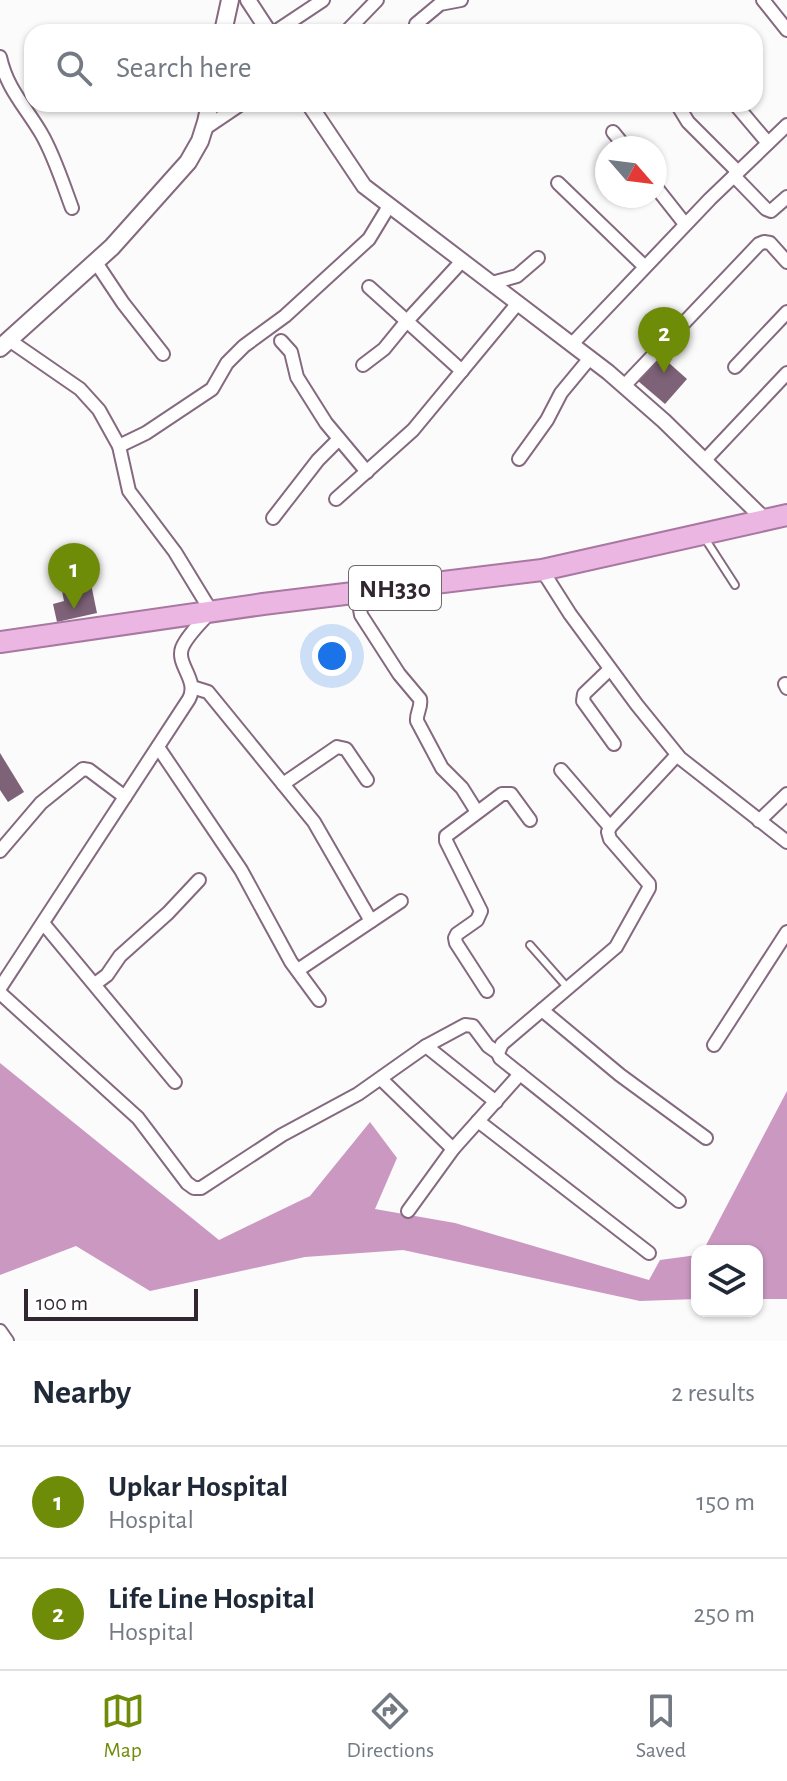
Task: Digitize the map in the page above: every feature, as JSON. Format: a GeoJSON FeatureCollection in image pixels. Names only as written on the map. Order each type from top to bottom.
{"type":"FeatureCollection","features":[{"type":"Feature","properties":{"kind":"highway","name":"NH330"},"geometry":{"type":"LineString","coordinates":[[0,642],[211,611],[542,570],[702,534],[780,521]]}},
{"type":"Feature","properties":{"kind":"main road"},"geometry":{"type":"LineString","coordinates":[[225,24],[230,0]]}},
{"type":"Feature","properties":{"kind":"main road"},"geometry":{"type":"LineString","coordinates":[[4,344],[147,209],[188,162],[200,141],[208,112]]}},
{"type":"Feature","properties":{"kind":"street"},"geometry":{"type":"LineString","coordinates":[[248,0],[272,24]]}},
{"type":"Feature","properties":{"kind":"street"},"geometry":{"type":"LineString","coordinates":[[285,24],[323,0]]}},
{"type":"Feature","properties":{"kind":"street"},"geometry":{"type":"LineString","coordinates":[[354,24],[377,0]]}},
{"type":"Feature","properties":{"kind":"street"},"geometry":{"type":"LineString","coordinates":[[416,24],[440,4],[459,0]]}},
{"type":"Feature","properties":{"kind":"street"},"geometry":{"type":"LineString","coordinates":[[763,0],[787,30]]}},
{"type":"Feature","properties":{"kind":"street"},"geometry":{"type":"LineString","coordinates":[[0,57],[5,74],[24,109]]}},
{"type":"Feature","properties":{"kind":"street"},"geometry":{"type":"LineString","coordinates":[[26,112],[44,139],[72,208]]}},
{"type":"Feature","properties":{"kind":"street"},"geometry":{"type":"LineString","coordinates":[[204,129],[229,112]]}},
{"type":"Feature","properties":{"kind":"street"},"geometry":{"type":"LineString","coordinates":[[314,112],[364,186],[590,358],[664,421],[704,461],[780,521]]}},
{"type":"Feature","properties":{"kind":"street"},"geometry":{"type":"LineString","coordinates":[[682,112],[766,209],[775,209],[787,197]]}},
{"type":"Feature","properties":{"kind":"street"},"geometry":{"type":"LineString","coordinates":[[742,112],[768,143]]}},
{"type":"Feature","properties":{"kind":"street"},"geometry":{"type":"LineString","coordinates":[[572,344],[685,224],[787,125]]}},
{"type":"Feature","properties":{"kind":"street"},"geometry":{"type":"LineString","coordinates":[[613,132],[616,136]]}},
{"type":"Feature","properties":{"kind":"street"},"geometry":{"type":"LineString","coordinates":[[558,183],[644,266]]}},
{"type":"Feature","properties":{"kind":"street"},"geometry":{"type":"LineString","coordinates":[[667,201],[685,224]]}},
{"type":"Feature","properties":{"kind":"street"},"geometry":{"type":"LineString","coordinates":[[119,446],[146,433],[212,389],[227,363],[244,346],[285,316],[369,239],[389,206]]}},
{"type":"Feature","properties":{"kind":"street"},"geometry":{"type":"LineString","coordinates":[[624,386],[759,244],[770,243],[787,262]]}},
{"type":"Feature","properties":{"kind":"street"},"geometry":{"type":"LineString","coordinates":[[492,283],[522,274],[538,258]]}},
{"type":"Feature","properties":{"kind":"street"},"geometry":{"type":"LineString","coordinates":[[95,261],[163,354]]}},
{"type":"Feature","properties":{"kind":"street"},"geometry":{"type":"LineString","coordinates":[[363,365],[384,349],[462,261]]}},
{"type":"Feature","properties":{"kind":"street"},"geometry":{"type":"LineString","coordinates":[[369,287],[462,371]]}},
{"type":"Feature","properties":{"kind":"street"},"geometry":{"type":"LineString","coordinates":[[336,499],[413,430],[518,303]]}},
{"type":"Feature","properties":{"kind":"street"},"geometry":{"type":"LineString","coordinates":[[735,367],[787,312]]}},
{"type":"Feature","properties":{"kind":"street"},"geometry":{"type":"LineString","coordinates":[[281,341],[291,352],[297,377],[326,423],[367,472]]}},
{"type":"Feature","properties":{"kind":"street"},"geometry":{"type":"LineString","coordinates":[[4,344],[80,389],[99,410],[119,446],[129,491],[175,552],[211,611],[180,654],[193,693],[0,991],[138,1118],[194,1188],[201,1188],[282,1135],[358,1094],[426,1046],[470,1024],[500,1058],[679,1201]]}},
{"type":"Feature","properties":{"kind":"street"},"geometry":{"type":"LineString","coordinates":[[519,459],[547,420],[561,393],[590,358]]}},
{"type":"Feature","properties":{"kind":"street"},"geometry":{"type":"LineString","coordinates":[[704,461],[787,373]]}},
{"type":"Feature","properties":{"kind":"street"},"geometry":{"type":"LineString","coordinates":[[273,518],[318,460],[339,439]]}},
{"type":"Feature","properties":{"kind":"street"},"geometry":{"type":"LineString","coordinates":[[542,570],[610,669],[677,755],[687,766],[787,842]]}},
{"type":"Feature","properties":{"kind":"street"},"geometry":{"type":"LineString","coordinates":[[357,592],[361,615],[399,674],[420,699],[417,721],[442,768],[462,788],[477,812]]}},
{"type":"Feature","properties":{"kind":"street"},"geometry":{"type":"LineString","coordinates":[[610,669],[583,697],[583,701],[614,744]]}},
{"type":"Feature","properties":{"kind":"street"},"geometry":{"type":"LineString","coordinates":[[192,687],[208,692],[318,828],[371,921]]}},
{"type":"Feature","properties":{"kind":"street"},"geometry":{"type":"LineString","coordinates":[[283,784],[341,746],[367,780]]}},
{"type":"Feature","properties":{"kind":"street"},"geometry":{"type":"LineString","coordinates":[[158,747],[241,870],[298,970],[319,1000]]}},
{"type":"Feature","properties":{"kind":"street"},"geometry":{"type":"LineString","coordinates":[[498,1053],[502,1044],[616,947],[649,884],[610,839],[608,832],[677,755]]}},
{"type":"Feature","properties":{"kind":"street"},"geometry":{"type":"LineString","coordinates":[[0,850],[41,803],[83,769],[89,770],[125,797]]}},
{"type":"Feature","properties":{"kind":"street"},"geometry":{"type":"LineString","coordinates":[[561,770],[610,827]]}},
{"type":"Feature","properties":{"kind":"street"},"geometry":{"type":"LineString","coordinates":[[487,991],[456,943],[457,934],[477,920],[481,911],[446,841],[449,833],[502,794],[511,794],[530,820]]}},
{"type":"Feature","properties":{"kind":"street"},"geometry":{"type":"LineString","coordinates":[[759,821],[787,794]]}},
{"type":"Feature","properties":{"kind":"street"},"geometry":{"type":"LineString","coordinates":[[95,984],[199,880]]}},
{"type":"Feature","properties":{"kind":"street"},"geometry":{"type":"LineString","coordinates":[[298,970],[401,901]]}},
{"type":"Feature","properties":{"kind":"street"},"geometry":{"type":"LineString","coordinates":[[43,923],[175,1082]]}},
{"type":"Feature","properties":{"kind":"street"},"geometry":{"type":"LineString","coordinates":[[714,1045],[787,932]]}},
{"type":"Feature","properties":{"kind":"street"},"geometry":{"type":"LineString","coordinates":[[542,1010],[620,1075],[706,1138]]}},
{"type":"Feature","properties":{"kind":"street"},"geometry":{"type":"LineString","coordinates":[[426,1046],[496,1102]]}},
{"type":"Feature","properties":{"kind":"street"},"geometry":{"type":"LineString","coordinates":[[408,1211],[453,1149],[520,1074]]}},
{"type":"Feature","properties":{"kind":"street"},"geometry":{"type":"LineString","coordinates":[[381,1079],[453,1149]]}},
{"type":"Feature","properties":{"kind":"street"},"geometry":{"type":"LineString","coordinates":[[478,1121],[649,1253]]}},
{"type":"Feature","properties":{"kind":"street"},"geometry":{"type":"LineString","coordinates":[[0,1331],[7,1341]]}},
{"type":"Feature","properties":{"kind":"lane"},"geometry":{"type":"LineString","coordinates":[[702,534],[735,585]]}},
{"type":"Feature","properties":{"kind":"lane"},"geometry":{"type":"LineString","coordinates":[[530,945],[568,988]]}},
{"type":"Feature","properties":{"kind":"shaded area"},"geometry":{"type":"Polygon","coordinates":[[[0,1063],[219,1240],[310,1196],[370,1122],[397,1158],[375,1209],[455,1223],[649,1280],[660,1260],[691,1256],[691,1299],[640,1301],[403,1250],[305,1257],[150,1291],[76,1246],[0,1275],[0,1063]]]}},
{"type":"Feature","properties":{"kind":"shaded area"},"geometry":{"type":"Polygon","coordinates":[[[787,1091],[787,1299],[763,1299],[763,1245],[706,1245],[787,1091]]]}},
{"type":"Feature","properties":{"kind":"building"},"geometry":{"type":"Polygon","coordinates":[[[660,355],[687,379],[665,404],[638,381],[660,355]]]}},
{"type":"Feature","properties":{"kind":"building"},"geometry":{"type":"Polygon","coordinates":[[[91,584],[97,613],[57,622],[53,604],[64,601],[62,591],[91,584]]]}},
{"type":"Feature","properties":{"kind":"building"},"geometry":{"type":"Polygon","coordinates":[[[0,753],[24,792],[8,802],[0,790],[0,753]]]}},
{"type":"Feature","properties":{"kind":"place","name":"Life Line Hospital"},"geometry":{"type":"Point","coordinates":[664,373]}},
{"type":"Feature","properties":{"kind":"place","name":"Upkar Hospital"},"geometry":{"type":"Point","coordinates":[74,609]}}]}
